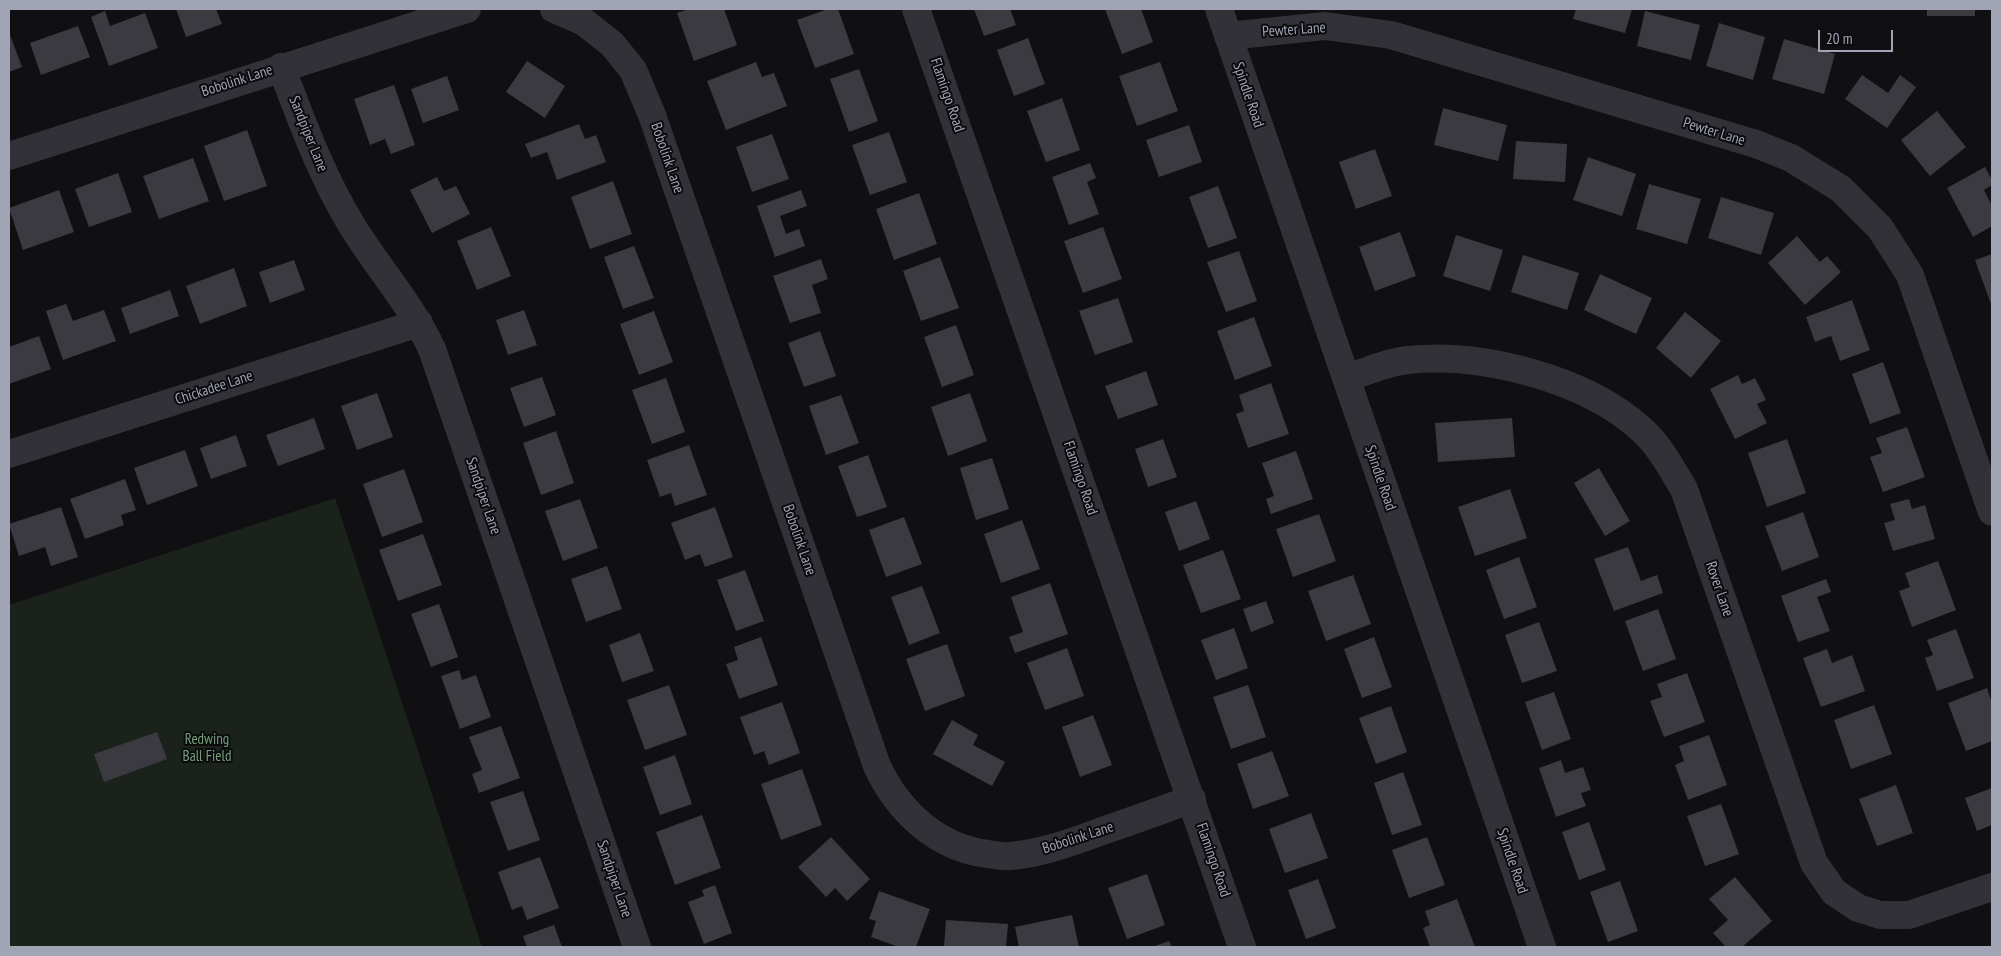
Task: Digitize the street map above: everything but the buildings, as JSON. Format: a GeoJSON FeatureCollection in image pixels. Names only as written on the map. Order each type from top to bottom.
{"type":"FeatureCollection","features":[{"type":"Feature","properties":{"kind":"street","name":"Bobolink Lane"},"geometry":{"type":"LineString","coordinates":[[9,156],[281,67],[411,17],[466,9]]}},
{"type":"Feature","properties":{"kind":"street","name":"Bobolink Lane"},"geometry":{"type":"LineString","coordinates":[[554,9],[584,22],[612,44],[633,70],[652,116],[877,766],[886,786],[907,813],[930,832],[952,844],[976,852],[1009,856],[1051,850],[1192,799]]}},
{"type":"Feature","properties":{"kind":"street","name":"Flamingo Road"},"geometry":{"type":"LineString","coordinates":[[916,9],[1242,947]]}},
{"type":"Feature","properties":{"kind":"street","name":"Spindle Road"},"geometry":{"type":"LineString","coordinates":[[1219,9],[1542,947]]}},
{"type":"Feature","properties":{"kind":"street","name":"Pewter Lane"},"geometry":{"type":"LineString","coordinates":[[1228,36],[1325,26],[1390,35],[1756,144],[1792,158],[1841,188],[1880,228],[1910,275],[1992,512]]}},
{"type":"Feature","properties":{"kind":"street","name":"Sandpiper Lane"},"geometry":{"type":"LineString","coordinates":[[281,67],[327,181],[352,226],[419,323],[432,349],[637,947]]}},
{"type":"Feature","properties":{"kind":"street","name":"Chickadee Lane"},"geometry":{"type":"LineString","coordinates":[[9,454],[419,323]]}},
{"type":"Feature","properties":{"kind":"street","name":"Rover Lane"},"geometry":{"type":"LineString","coordinates":[[1346,378],[1406,360],[1439,358],[1491,363],[1548,378],[1587,393],[1619,410],[1644,431],[1662,453],[1684,489],[1814,863],[1834,892],[1858,908],[1880,915],[1909,915],[1992,887]]}},
{"type":"Feature","properties":{"kind":"green space","name":"Redwing Ball Field"},"geometry":{"type":"Polygon","coordinates":[[[335,498],[482,947],[9,947],[9,605],[335,498]]]}}]}
